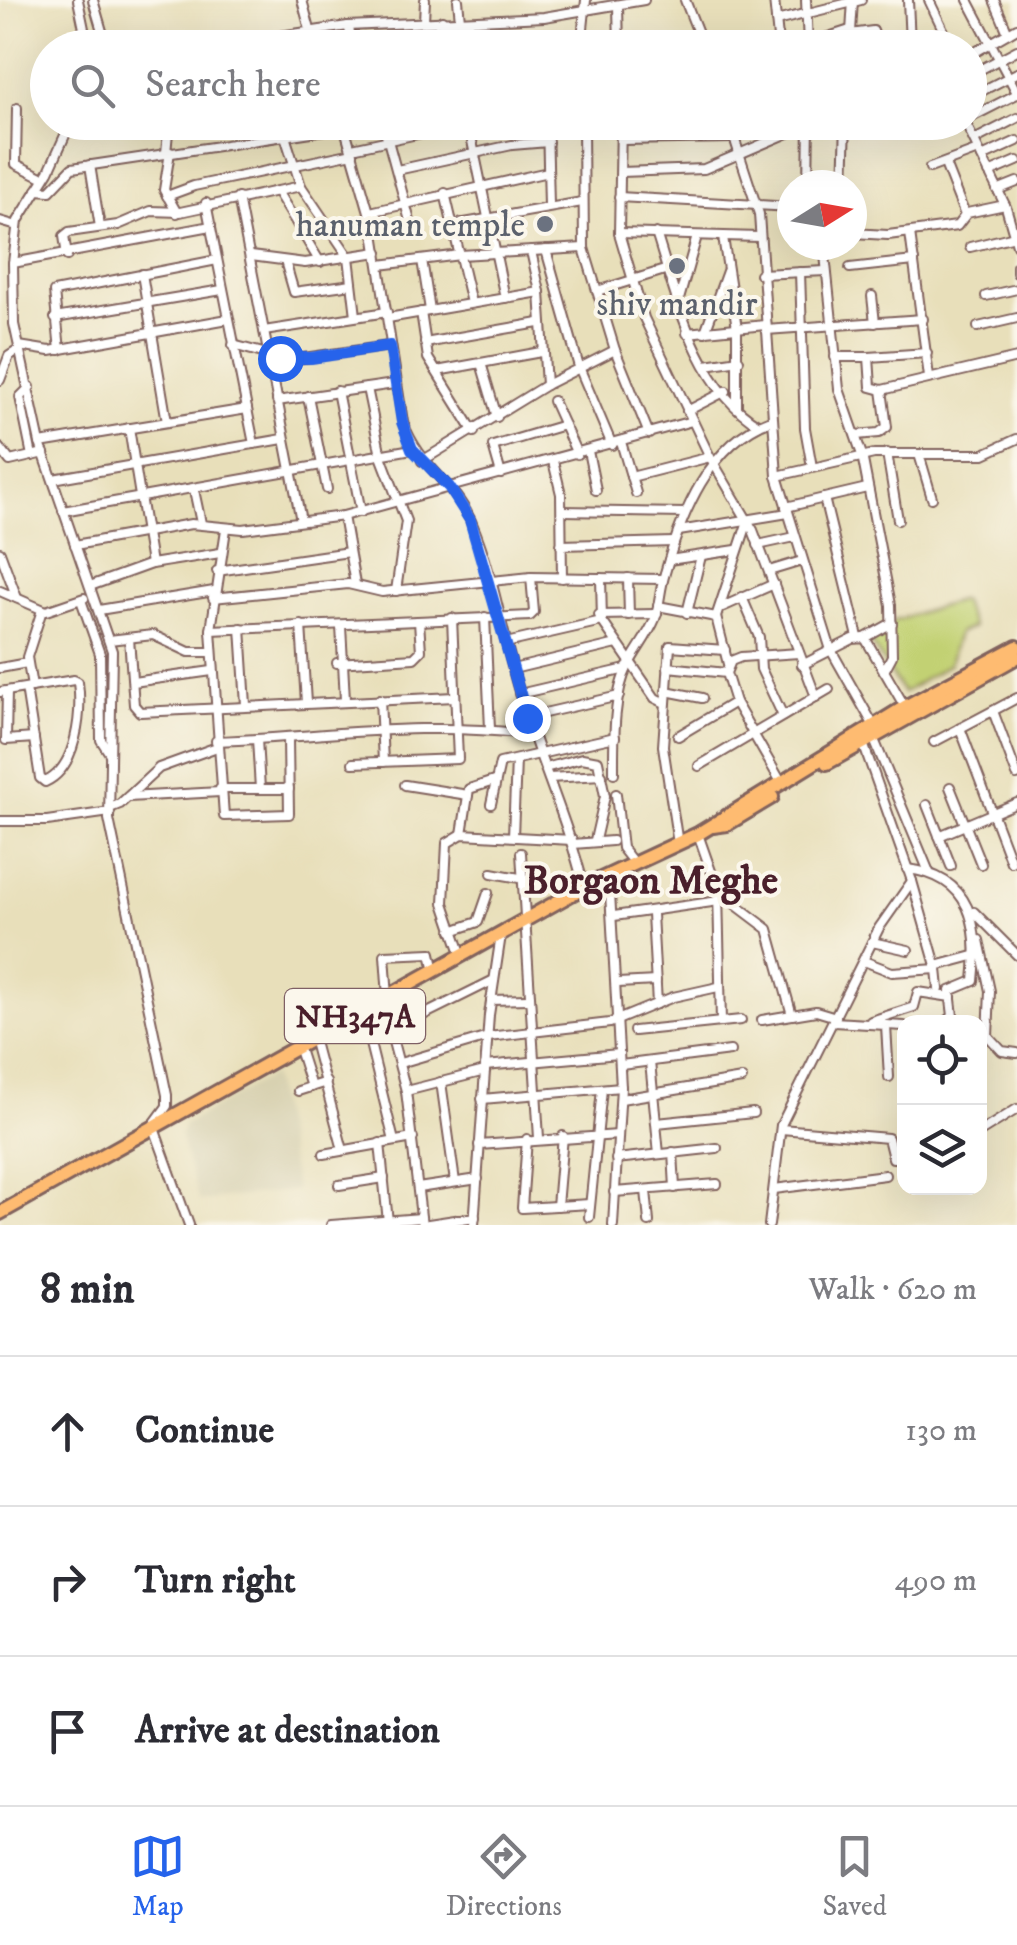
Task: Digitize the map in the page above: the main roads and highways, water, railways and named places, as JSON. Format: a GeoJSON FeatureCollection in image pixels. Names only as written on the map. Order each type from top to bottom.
{"type":"FeatureCollection","features":[{"type":"Feature","properties":{"kind":"highway","name":"NH347A"},"geometry":{"type":"LineString","coordinates":[[712,826],[727,824],[905,707],[1016,655]]}},
{"type":"Feature","properties":{"kind":"highway","name":"NH347A"},"geometry":{"type":"LineString","coordinates":[[0,1212],[582,888],[698,834],[720,816],[1016,655]]}},
{"type":"Feature","properties":{"kind":"place","name":"hanuman temple"},"geometry":{"type":"Point","coordinates":[545,224]}},
{"type":"Feature","properties":{"kind":"place","name":"shiv mandir"},"geometry":{"type":"Point","coordinates":[677,266]}},
{"type":"Feature","properties":{"kind":"district","name":"Borgaon Meghe"},"geometry":{"type":"Point","coordinates":[651,879]}}]}
